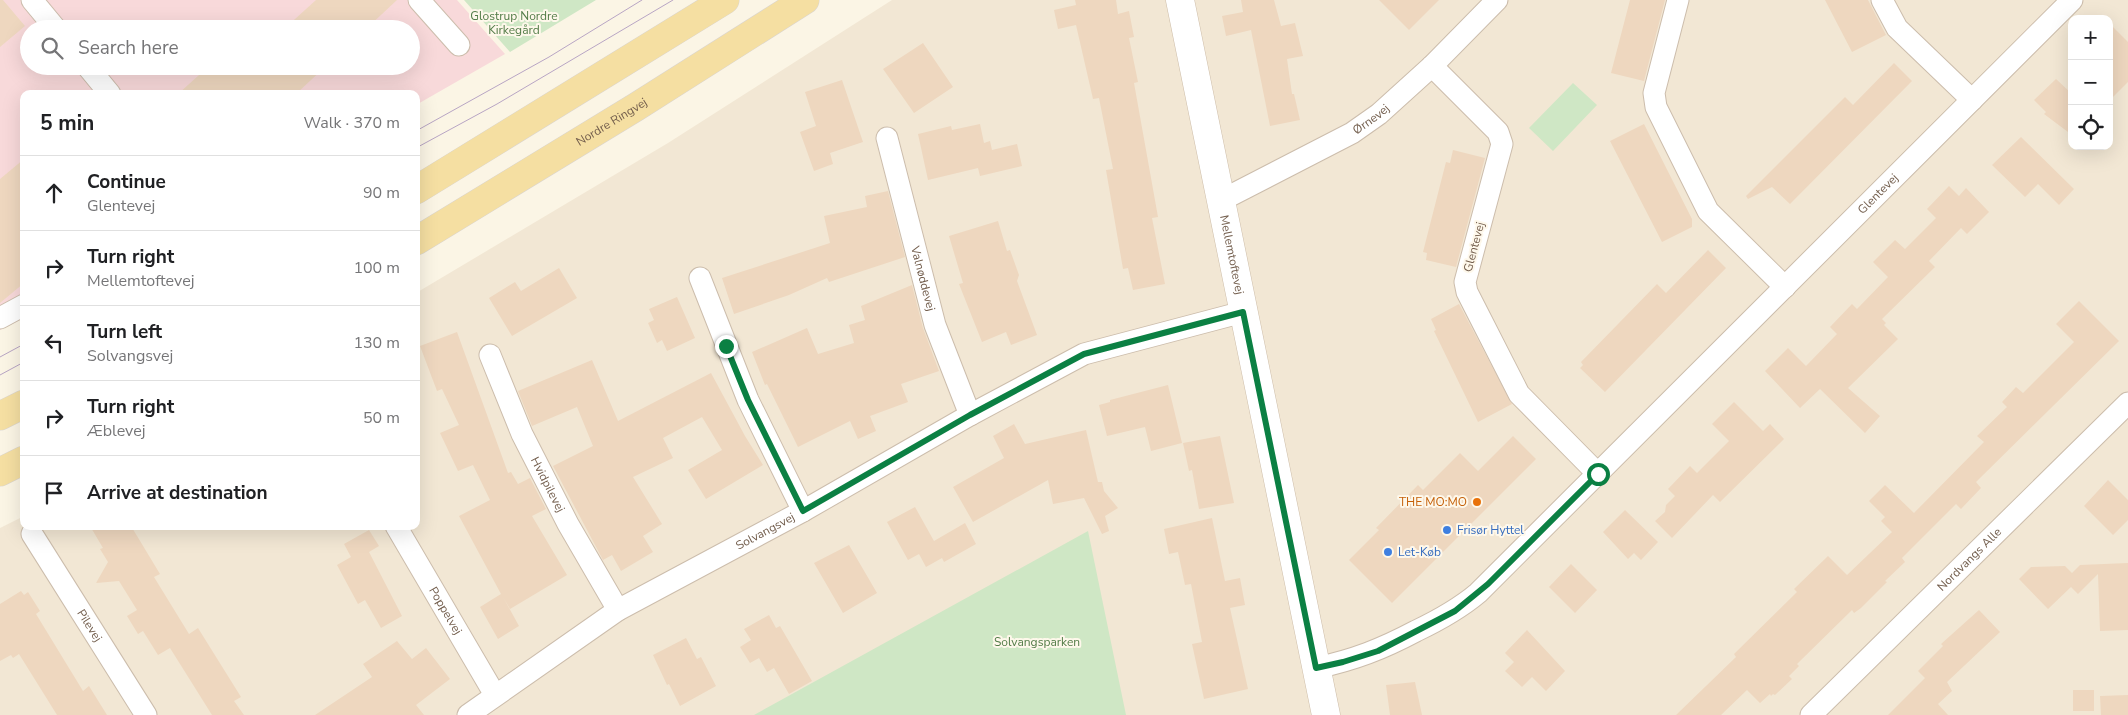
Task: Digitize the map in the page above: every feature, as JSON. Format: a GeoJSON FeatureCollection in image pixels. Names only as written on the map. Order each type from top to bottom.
{"type":"FeatureCollection","features":[{"type":"Feature","properties":{"kind":"main road"},"geometry":{"type":"LineString","coordinates":[[420,188],[725,0]]}},
{"type":"Feature","properties":{"kind":"main road","name":"Nordre Ringvej"},"geometry":{"type":"LineString","coordinates":[[420,239],[628,112],[805,0]]}},
{"type":"Feature","properties":{"kind":"main road"},"geometry":{"type":"LineString","coordinates":[[0,416],[20,406]]}},
{"type":"Feature","properties":{"kind":"main road"},"geometry":{"type":"LineString","coordinates":[[0,472],[20,462]]}},
{"type":"Feature","properties":{"kind":"street"},"geometry":{"type":"LineString","coordinates":[[32,0],[49,20]]}},
{"type":"Feature","properties":{"kind":"street"},"geometry":{"type":"LineString","coordinates":[[419,0],[459,44]]}},
{"type":"Feature","properties":{"kind":"street","name":"Mellemtoftevej"},"geometry":{"type":"LineString","coordinates":[[1180,0],[1326,715]]}},
{"type":"Feature","properties":{"kind":"street","name":"Ørnevej"},"geometry":{"type":"LineString","coordinates":[[1220,201],[1352,133],[1379,114],[1432,66],[1497,0]]}},
{"type":"Feature","properties":{"kind":"street"},"geometry":{"type":"LineString","coordinates":[[1678,0],[1654,93],[1656,107],[1708,211],[1785,287]]}},
{"type":"Feature","properties":{"kind":"street"},"geometry":{"type":"LineString","coordinates":[[1882,0],[1897,28],[1972,100]]}},
{"type":"Feature","properties":{"kind":"street","name":"Glentevej"},"geometry":{"type":"LineString","coordinates":[[1316,668],[1378,651],[1455,611],[1488,584],[2072,0]]}},
{"type":"Feature","properties":{"kind":"street","name":"Glentevej"},"geometry":{"type":"LineString","coordinates":[[1432,66],[1498,132],[1502,144],[1465,282],[1467,292],[1519,394],[1598,474]]}},
{"type":"Feature","properties":{"kind":"street"},"geometry":{"type":"LineString","coordinates":[[94,75],[107,90]]}},
{"type":"Feature","properties":{"kind":"street","name":"Valnøddevej"},"geometry":{"type":"LineString","coordinates":[[886,138],[936,325],[970,415]]}},
{"type":"Feature","properties":{"kind":"street"},"geometry":{"type":"LineString","coordinates":[[420,172],[493,143]]}},
{"type":"Feature","properties":{"kind":"street"},"geometry":{"type":"LineString","coordinates":[[700,278],[748,400],[803,511]]}},
{"type":"Feature","properties":{"kind":"street"},"geometry":{"type":"LineString","coordinates":[[0,318],[20,307]]}},
{"type":"Feature","properties":{"kind":"street","name":"Solvangsvej"},"geometry":{"type":"LineString","coordinates":[[468,715],[618,610],[803,511],[970,415],[1084,354],[1243,312]]}},
{"type":"Feature","properties":{"kind":"street","name":"Hvidpilevej"},"geometry":{"type":"LineString","coordinates":[[490,355],[522,434],[568,524],[618,610]]}},
{"type":"Feature","properties":{"kind":"street","name":"Nordvangs Alle"},"geometry":{"type":"LineString","coordinates":[[1811,715],[2128,403]]}},
{"type":"Feature","properties":{"kind":"street","name":"Poppelvej"},"geometry":{"type":"LineString","coordinates":[[398,530],[495,695]]}},
{"type":"Feature","properties":{"kind":"street","name":"Pilevej"},"geometry":{"type":"LineString","coordinates":[[32,534],[146,715]]}},
{"type":"Feature","properties":{"kind":"shaded area"},"geometry":{"type":"Polygon","coordinates":[[[0,0],[457,0],[505,54],[420,103],[420,90],[20,90],[20,320],[0,330],[0,0]]]}},
{"type":"Feature","properties":{"kind":"shaded area"},"geometry":{"type":"Polygon","coordinates":[[[892,0],[2128,0],[2128,715],[0,715],[0,528],[20,518],[20,530],[420,530],[420,291],[668,143],[892,0]]]}},
{"type":"Feature","properties":{"kind":"green space","name":"Glostrup Nordre Kirkegård"},"geometry":{"type":"Polygon","coordinates":[[[464,0],[596,0],[510,52],[464,0]]]}},
{"type":"Feature","properties":{"kind":"green space"},"geometry":{"type":"Polygon","coordinates":[[[1573,83],[1597,105],[1553,151],[1529,128],[1573,83]]]}},
{"type":"Feature","properties":{"kind":"green space","name":"Solvangsparken"},"geometry":{"type":"Polygon","coordinates":[[[1088,531],[1126,715],[754,715],[1088,531]]]}},
{"type":"Feature","properties":{"kind":"building"},"geometry":{"type":"Polygon","coordinates":[[[0,0],[3,0],[20,20],[20,30],[0,47],[0,0]]]}},
{"type":"Feature","properties":{"kind":"building"},"geometry":{"type":"Polygon","coordinates":[[[316,0],[397,0],[376,20],[294,20],[316,0]]]}},
{"type":"Feature","properties":{"kind":"building"},"geometry":{"type":"Polygon","coordinates":[[[1075,0],[1116,0],[1118,14],[1129,11],[1134,37],[1129,38],[1138,82],[1134,83],[1158,217],[1152,218],[1165,284],[1133,290],[1128,268],[1123,269],[1106,170],[1113,169],[1099,98],[1093,99],[1076,25],[1058,29],[1054,10],[1076,5],[1075,0]]]}},
{"type":"Feature","properties":{"kind":"building"},"geometry":{"type":"Polygon","coordinates":[[[1241,0],[1274,0],[1281,26],[1295,23],[1303,56],[1287,59],[1292,94],[1294,94],[1300,120],[1270,126],[1251,30],[1226,36],[1222,16],[1243,12],[1241,0]]]}},
{"type":"Feature","properties":{"kind":"building"},"geometry":{"type":"Polygon","coordinates":[[[1379,0],[1439,0],[1409,30],[1379,0]]]}},
{"type":"Feature","properties":{"kind":"building"},"geometry":{"type":"Polygon","coordinates":[[[1630,0],[1665,0],[1644,81],[1611,73],[1630,0]]]}},
{"type":"Feature","properties":{"kind":"building"},"geometry":{"type":"Polygon","coordinates":[[[1825,0],[1868,0],[1886,35],[1852,52],[1825,0]]]}},
{"type":"Feature","properties":{"kind":"building"},"geometry":{"type":"Polygon","coordinates":[[[2113,27],[2128,42],[2128,82],[2113,97],[2113,27]]]}},
{"type":"Feature","properties":{"kind":"building"},"geometry":{"type":"Polygon","coordinates":[[[923,43],[953,87],[914,113],[883,69],[923,43]]]}},
{"type":"Feature","properties":{"kind":"building"},"geometry":{"type":"Polygon","coordinates":[[[1894,63],[1912,81],[1790,204],[1772,187],[1748,199],[1746,196],[1845,97],[1853,105],[1894,63]]]}},
{"type":"Feature","properties":{"kind":"building"},"geometry":{"type":"Polygon","coordinates":[[[199,75],[316,75],[300,90],[182,90],[199,75]]]}},
{"type":"Feature","properties":{"kind":"building"},"geometry":{"type":"Polygon","coordinates":[[[2056,79],[2068,90],[2068,132],[2044,114],[2046,112],[2034,100],[2056,79]]]}},
{"type":"Feature","properties":{"kind":"building"},"geometry":{"type":"Polygon","coordinates":[[[842,80],[863,142],[830,153],[833,164],[814,171],[800,132],[816,126],[805,92],[842,80]]]}},
{"type":"Feature","properties":{"kind":"building"},"geometry":{"type":"Polygon","coordinates":[[[980,124],[984,143],[990,141],[992,150],[1017,144],[1022,166],[980,176],[978,168],[928,180],[918,134],[951,126],[952,130],[980,124]]]}},
{"type":"Feature","properties":{"kind":"building"},"geometry":{"type":"Polygon","coordinates":[[[1644,124],[1692,219],[1692,227],[1662,242],[1610,141],[1644,124]]]}},
{"type":"Feature","properties":{"kind":"building"},"geometry":{"type":"Polygon","coordinates":[[[2021,137],[2074,189],[2059,205],[2038,184],[2025,197],[1992,165],[2021,137]]]}},
{"type":"Feature","properties":{"kind":"building"},"geometry":{"type":"Polygon","coordinates":[[[1453,150],[1485,158],[1456,267],[1426,260],[1427,253],[1423,252],[1446,162],[1450,163],[1453,150]]]}},
{"type":"Feature","properties":{"kind":"building"},"geometry":{"type":"Polygon","coordinates":[[[20,162],[20,286],[0,303],[0,179],[20,162]]]}},
{"type":"Feature","properties":{"kind":"building"},"geometry":{"type":"Polygon","coordinates":[[[1949,186],[1959,196],[1966,188],[1989,212],[1967,234],[1961,228],[1929,261],[1935,267],[1882,319],[1886,323],[1884,325],[1898,339],[1848,388],[1880,416],[1865,433],[1820,389],[1800,408],[1765,371],[1788,348],[1806,366],[1837,334],[1830,327],[1852,304],[1857,309],[1888,277],[1873,262],[1895,240],[1905,249],[1936,218],[1927,209],[1949,186]]]}},
{"type":"Feature","properties":{"kind":"building"},"geometry":{"type":"Polygon","coordinates":[[[888,191],[905,257],[829,282],[827,278],[789,295],[734,314],[722,278],[830,243],[824,216],[867,207],[865,196],[888,191]]]}},
{"type":"Feature","properties":{"kind":"building"},"geometry":{"type":"Polygon","coordinates":[[[998,221],[1007,251],[1010,250],[1019,275],[1017,281],[1037,335],[1011,345],[1006,332],[982,342],[959,284],[963,283],[949,236],[998,221]]]}},
{"type":"Feature","properties":{"kind":"building"},"geometry":{"type":"Polygon","coordinates":[[[1708,250],[1726,268],[1605,392],[1580,368],[1583,365],[1581,362],[1657,284],[1666,293],[1708,250]]]}},
{"type":"Feature","properties":{"kind":"building"},"geometry":{"type":"Polygon","coordinates":[[[559,268],[577,298],[512,336],[489,298],[515,282],[521,291],[559,268]]]}},
{"type":"Feature","properties":{"kind":"building"},"geometry":{"type":"Polygon","coordinates":[[[912,285],[923,328],[939,371],[901,384],[908,402],[870,416],[876,431],[858,439],[850,421],[798,447],[767,384],[765,385],[752,352],[807,328],[818,354],[854,343],[849,325],[865,320],[861,306],[912,285]]]}},
{"type":"Feature","properties":{"kind":"building"},"geometry":{"type":"Polygon","coordinates":[[[677,297],[695,338],[667,351],[662,340],[657,343],[648,323],[654,320],[649,309],[677,297]]]}},
{"type":"Feature","properties":{"kind":"building"},"geometry":{"type":"Polygon","coordinates":[[[2079,301],[2119,341],[1976,482],[1981,488],[1961,509],[1956,504],[1902,558],[1905,562],[1885,581],[1887,582],[1861,608],[1854,613],[1852,610],[1797,664],[1799,666],[1789,676],[1792,679],[1775,695],[1771,696],[1770,694],[1760,703],[1747,690],[1721,715],[1676,715],[1736,657],[1734,654],[1797,592],[1794,589],[1828,556],[1847,575],[1892,532],[1881,521],[1885,517],[1869,501],[1885,485],[1914,513],[1984,442],[1977,436],[2007,407],[2002,402],[2016,387],[2023,393],[2074,342],[2056,324],[2079,301]]]}},
{"type":"Feature","properties":{"kind":"building"},"geometry":{"type":"Polygon","coordinates":[[[1459,304],[1512,404],[1478,422],[1434,331],[1436,330],[1431,319],[1459,304]]]}},
{"type":"Feature","properties":{"kind":"building"},"geometry":{"type":"Polygon","coordinates":[[[457,332],[508,473],[511,472],[518,484],[530,478],[546,509],[532,516],[567,575],[510,609],[503,597],[519,626],[498,639],[480,607],[501,594],[459,516],[490,500],[473,465],[458,471],[440,433],[459,425],[442,389],[437,391],[420,346],[457,332]]]}},
{"type":"Feature","properties":{"kind":"building"},"geometry":{"type":"Polygon","coordinates":[[[592,360],[618,421],[711,373],[763,465],[706,499],[688,470],[722,450],[702,417],[663,438],[673,458],[633,477],[662,524],[643,536],[653,552],[621,571],[612,555],[603,560],[553,466],[593,446],[577,407],[532,426],[518,391],[592,360]]]}},
{"type":"Feature","properties":{"kind":"building"},"geometry":{"type":"Polygon","coordinates":[[[1168,385],[1182,443],[1151,451],[1145,427],[1107,436],[1099,405],[1110,402],[1110,400],[1168,385]]]}},
{"type":"Feature","properties":{"kind":"building"},"geometry":{"type":"Polygon","coordinates":[[[1734,402],[1763,431],[1770,424],[1784,439],[1720,502],[1713,495],[1672,538],[1655,521],[1665,512],[1666,505],[1675,496],[1668,489],[1690,466],[1697,473],[1729,441],[1712,424],[1734,402]]]}},
{"type":"Feature","properties":{"kind":"building"},"geometry":{"type":"Polygon","coordinates":[[[1014,424],[1025,444],[1086,430],[1098,482],[1102,482],[1104,491],[1118,508],[1105,516],[1109,531],[1102,534],[1084,498],[1053,504],[1048,480],[973,522],[953,487],[1004,458],[993,436],[1014,424]]]}},
{"type":"Feature","properties":{"kind":"building"},"geometry":{"type":"Polygon","coordinates":[[[1220,436],[1234,503],[1199,509],[1192,470],[1189,471],[1183,443],[1220,436]]]}},
{"type":"Feature","properties":{"kind":"building"},"geometry":{"type":"Polygon","coordinates":[[[1513,436],[1536,459],[1392,603],[1349,560],[1379,530],[1376,528],[1418,485],[1423,490],[1460,453],[1478,471],[1513,436]]]}},
{"type":"Feature","properties":{"kind":"building"},"geometry":{"type":"Polygon","coordinates":[[[2108,480],[2128,500],[2128,520],[2113,535],[2084,506],[2108,480]]]}},
{"type":"Feature","properties":{"kind":"building"},"geometry":{"type":"Polygon","coordinates":[[[915,507],[934,541],[965,523],[976,544],[944,562],[942,558],[926,567],[919,554],[908,560],[887,522],[915,507]]]}},
{"type":"Feature","properties":{"kind":"building"},"geometry":{"type":"Polygon","coordinates":[[[1625,510],[1658,542],[1641,560],[1634,553],[1628,559],[1603,532],[1625,510]]]}},
{"type":"Feature","properties":{"kind":"building"},"geometry":{"type":"Polygon","coordinates":[[[1212,518],[1225,581],[1240,578],[1245,605],[1230,608],[1248,689],[1204,699],[1192,644],[1202,642],[1191,584],[1185,585],[1178,552],[1169,554],[1164,529],[1212,518]]]}},
{"type":"Feature","properties":{"kind":"building"},"geometry":{"type":"Polygon","coordinates":[[[92,530],[133,530],[160,574],[154,577],[189,634],[198,628],[241,697],[234,701],[244,715],[212,715],[170,648],[158,655],[143,631],[138,634],[127,616],[137,610],[119,581],[96,583],[108,562],[100,549],[103,548],[92,530]]]}},
{"type":"Feature","properties":{"kind":"building"},"geometry":{"type":"Polygon","coordinates":[[[369,530],[379,546],[369,552],[402,616],[381,628],[365,600],[358,604],[337,565],[351,557],[344,544],[369,530]]]}},
{"type":"Feature","properties":{"kind":"building"},"geometry":{"type":"Polygon","coordinates":[[[849,545],[877,593],[843,613],[814,563],[849,545]]]}},
{"type":"Feature","properties":{"kind":"building"},"geometry":{"type":"Polygon","coordinates":[[[2128,563],[2128,630],[2100,631],[2098,574],[2078,594],[2071,587],[2048,609],[2019,579],[2031,567],[2065,566],[2072,573],[2080,565],[2128,563]]]}},
{"type":"Feature","properties":{"kind":"building"},"geometry":{"type":"Polygon","coordinates":[[[1571,564],[1597,590],[1575,613],[1549,587],[1571,564]]]}},
{"type":"Feature","properties":{"kind":"building"},"geometry":{"type":"Polygon","coordinates":[[[21,591],[24,595],[28,592],[40,611],[36,614],[83,691],[89,686],[107,715],[57,715],[19,654],[13,658],[11,655],[0,661],[0,604],[21,591]]]}},
{"type":"Feature","properties":{"kind":"building"},"geometry":{"type":"Polygon","coordinates":[[[1979,610],[2000,632],[1947,682],[1952,691],[1938,704],[1948,715],[1888,715],[1925,678],[1918,671],[1943,646],[1941,644],[1979,610]]]}},
{"type":"Feature","properties":{"kind":"building"},"geometry":{"type":"Polygon","coordinates":[[[769,615],[776,628],[780,626],[812,681],[789,694],[774,668],[767,672],[759,658],[750,663],[740,647],[751,640],[744,629],[769,615]]]}},
{"type":"Feature","properties":{"kind":"building"},"geometry":{"type":"Polygon","coordinates":[[[1527,630],[1565,671],[1546,691],[1532,677],[1522,687],[1505,671],[1514,662],[1505,653],[1527,630]]]}},
{"type":"Feature","properties":{"kind":"building"},"geometry":{"type":"Polygon","coordinates":[[[686,638],[697,659],[701,657],[716,686],[680,706],[669,684],[667,685],[653,655],[686,638]]]}},
{"type":"Feature","properties":{"kind":"building"},"geometry":{"type":"Polygon","coordinates":[[[397,641],[412,659],[426,648],[450,679],[416,705],[424,715],[315,715],[372,677],[363,664],[397,641]]]}},
{"type":"Feature","properties":{"kind":"building"},"geometry":{"type":"Polygon","coordinates":[[[1415,682],[1422,715],[1390,715],[1386,685],[1415,682]]]}},
{"type":"Feature","properties":{"kind":"building"},"geometry":{"type":"Polygon","coordinates":[[[2073,690],[2094,690],[2094,711],[2073,711],[2073,690]]]}},
{"type":"Feature","properties":{"kind":"building"},"geometry":{"type":"Polygon","coordinates":[[[2128,695],[2128,715],[2101,715],[2100,696],[2128,695]]]}},
{"type":"Feature","properties":{"kind":"tram line"},"geometry":{"type":"LineString","coordinates":[[420,129],[549,57],[642,0]]}},
{"type":"Feature","properties":{"kind":"tram line"},"geometry":{"type":"LineString","coordinates":[[420,146],[497,104],[673,0]]}},
{"type":"Feature","properties":{"kind":"tram line"},"geometry":{"type":"LineString","coordinates":[[0,357],[20,346]]}},
{"type":"Feature","properties":{"kind":"tram line"},"geometry":{"type":"LineString","coordinates":[[0,375],[20,364]]}},
{"type":"Feature","properties":{"kind":"place","name":"THE MO:MO"},"geometry":{"type":"Point","coordinates":[1477,502]}},
{"type":"Feature","properties":{"kind":"place","name":"Frisør Hyttel"},"geometry":{"type":"Point","coordinates":[1447,530]}},
{"type":"Feature","properties":{"kind":"place","name":"Let-Køb"},"geometry":{"type":"Point","coordinates":[1388,552]}},
{"type":"Feature","properties":{"kind":"route"},"geometry":{"type":"LineString","coordinates":[[726,346],[748,400],[803,511],[970,415],[1084,354],[1243,312],[1316,668],[1378,651],[1455,611],[1488,584],[1598,474]]}}]}
